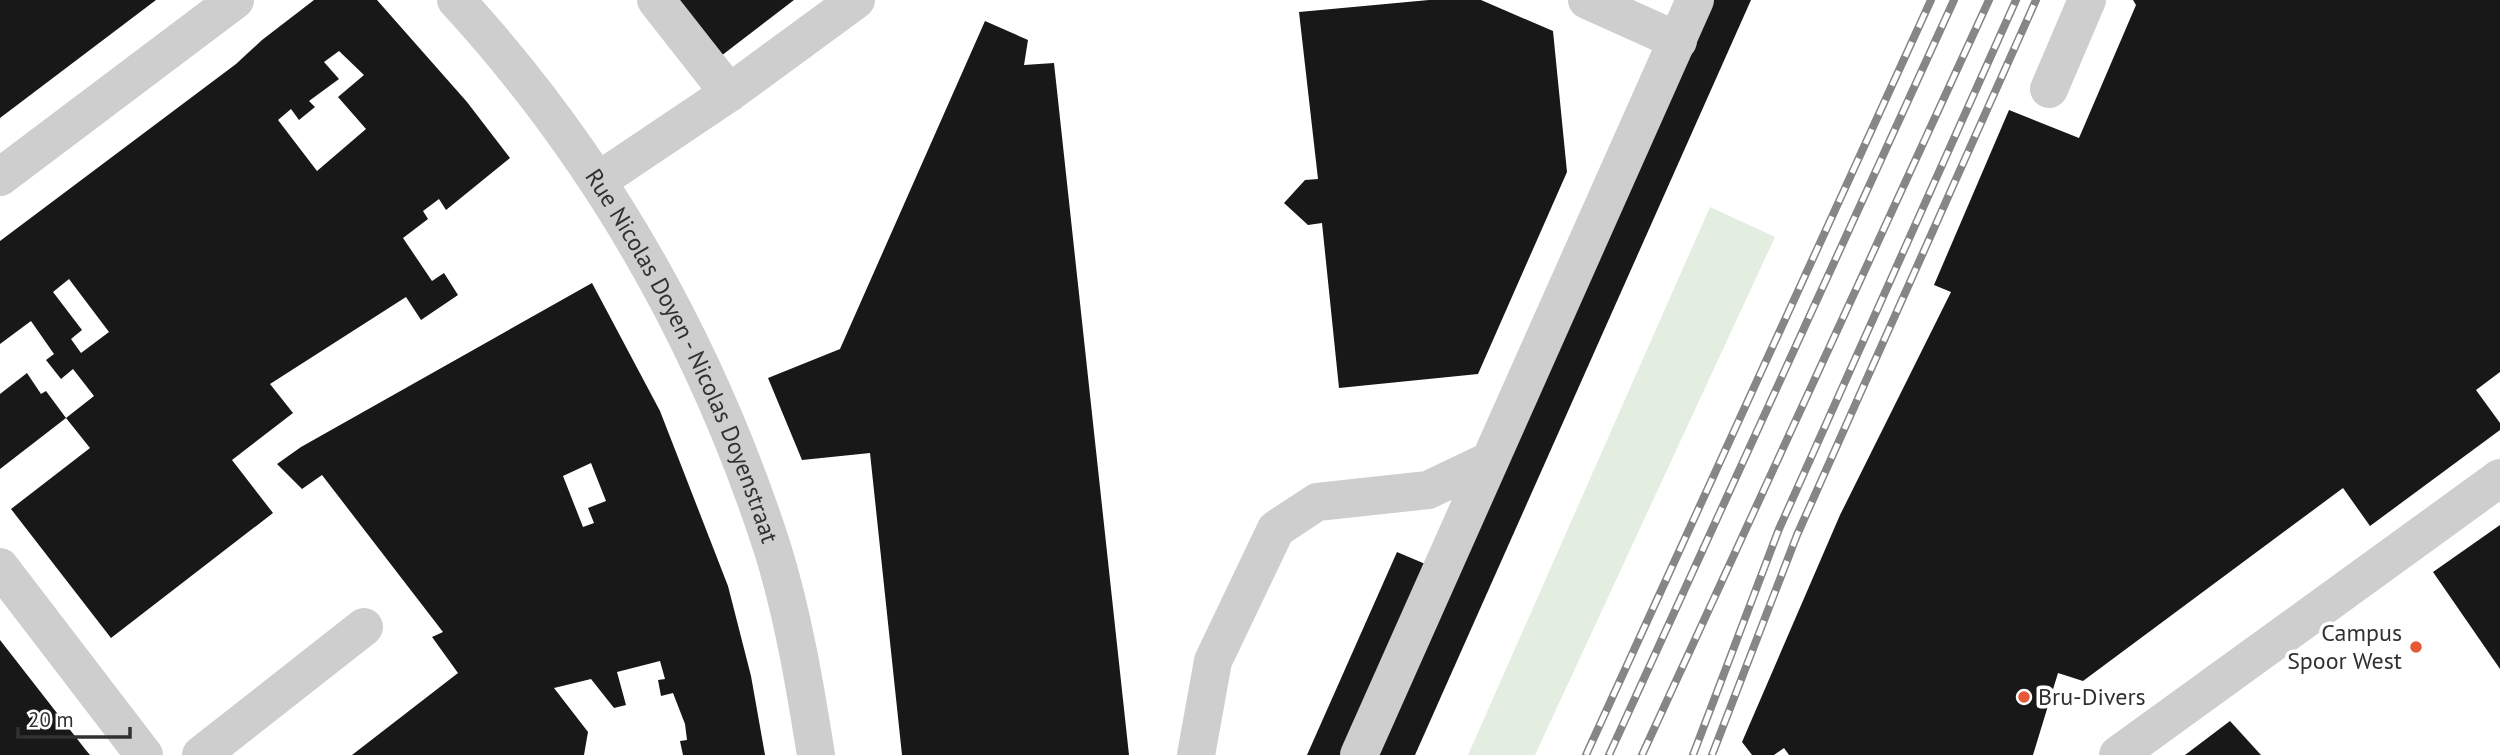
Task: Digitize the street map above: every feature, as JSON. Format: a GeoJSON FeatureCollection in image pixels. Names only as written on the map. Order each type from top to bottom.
{"type":"FeatureCollection","features":[{"type":"Feature","properties":{"kind":"street"},"geometry":{"type":"LineString","coordinates":[[0,177],[235,0]]}},
{"type":"Feature","properties":{"kind":"street","name":"Rue Nicolas Doyen - Nicolas Doyenstraat"},"geometry":{"type":"LineString","coordinates":[[456,0],[547,110],[598,181],[649,266],[706,372],[741,460],[772,550],[808,705],[816,755]]}},
{"type":"Feature","properties":{"kind":"street"},"geometry":{"type":"LineString","coordinates":[[656,0],[729,93]]}},
{"type":"Feature","properties":{"kind":"street"},"geometry":{"type":"LineString","coordinates":[[598,181],[729,93],[856,0]]}},
{"type":"Feature","properties":{"kind":"street"},"geometry":{"type":"LineString","coordinates":[[1587,0],[1678,41]]}},
{"type":"Feature","properties":{"kind":"street"},"geometry":{"type":"LineString","coordinates":[[1359,755],[1695,0]]}},
{"type":"Feature","properties":{"kind":"street"},"geometry":{"type":"LineString","coordinates":[[2049,89],[2087,0]]}},
{"type":"Feature","properties":{"kind":"street"},"geometry":{"type":"LineString","coordinates":[[1196,755],[1213,662],[1276,529],[1317,502],[1428,490],[1489,461]]}},
{"type":"Feature","properties":{"kind":"street"},"geometry":{"type":"LineString","coordinates":[[2118,755],[2500,478]]}},
{"type":"Feature","properties":{"kind":"street"},"geometry":{"type":"LineString","coordinates":[[0,567],[144,755]]}},
{"type":"Feature","properties":{"kind":"street"},"geometry":{"type":"LineString","coordinates":[[201,755],[364,627]]}},
{"type":"Feature","properties":{"kind":"green space"},"geometry":{"type":"Polygon","coordinates":[[[1710,207],[1775,237],[1535,755],[1468,755],[1710,207]]]}},
{"type":"Feature","properties":{"kind":"building"},"geometry":{"type":"Polygon","coordinates":[[[0,0],[156,0],[0,118],[0,0]]]}},
{"type":"Feature","properties":{"kind":"building"},"geometry":{"type":"Polygon","coordinates":[[[314,0],[377,0],[467,102],[510,158],[446,210],[439,199],[423,211],[428,219],[403,238],[432,281],[444,273],[458,295],[421,320],[406,297],[270,384],[293,413],[232,460],[273,513],[111,638],[11,509],[90,448],[66,418],[94,396],[73,369],[61,379],[46,360],[54,354],[31,321],[0,344],[0,241],[236,64],[314,0]],[[339,51],[324,62],[339,79],[309,101],[315,107],[299,120],[291,109],[278,120],[317,171],[366,129],[338,97],[364,75],[339,51]],[[69,279],[53,292],[82,330],[71,339],[81,353],[109,332],[69,279]]]}},
{"type":"Feature","properties":{"kind":"building"},"geometry":{"type":"Polygon","coordinates":[[[678,0],[794,0],[721,56],[678,0]]]}},
{"type":"Feature","properties":{"kind":"building"},"geometry":{"type":"Polygon","coordinates":[[[1429,0],[1481,0],[1553,31],[1567,172],[1478,374],[1339,388],[1322,223],[1308,225],[1284,203],[1305,180],[1318,179],[1299,12],[1429,0]]]}},
{"type":"Feature","properties":{"kind":"building"},"geometry":{"type":"Polygon","coordinates":[[[1710,0],[1751,0],[1415,755],[1374,755],[1710,0]]]}},
{"type":"Feature","properties":{"kind":"building"},"geometry":{"type":"Polygon","coordinates":[[[2133,0],[2500,0],[2500,372],[2476,390],[2500,423],[2500,430],[2370,526],[2343,488],[2083,681],[2058,673],[2033,755],[1789,755],[1784,748],[1774,755],[1752,755],[1742,742],[1840,515],[1951,292],[1934,285],[2009,110],[2079,138],[2136,5],[2133,0]]]}},
{"type":"Feature","properties":{"kind":"building"},"geometry":{"type":"Polygon","coordinates":[[[985,21],[1028,40],[1024,65],[1054,63],[1129,755],[902,755],[870,453],[802,460],[768,378],[840,349],[985,21]]]}},
{"type":"Feature","properties":{"kind":"building"},"geometry":{"type":"Polygon","coordinates":[[[592,283],[660,411],[728,586],[751,676],[765,755],[683,755],[680,741],[687,740],[685,724],[673,693],[661,696],[658,680],[665,679],[660,661],[617,672],[626,705],[614,708],[591,679],[554,688],[588,732],[584,755],[352,755],[458,673],[432,637],[443,632],[322,475],[302,489],[277,464],[301,447],[592,283]],[[591,463],[563,476],[583,527],[594,523],[588,508],[606,501],[591,463]]]}},
{"type":"Feature","properties":{"kind":"building"},"geometry":{"type":"Polygon","coordinates":[[[27,373],[41,394],[46,391],[66,418],[0,469],[0,394],[27,373]]]}},
{"type":"Feature","properties":{"kind":"building"},"geometry":{"type":"Polygon","coordinates":[[[2500,525],[2500,669],[2433,572],[2500,525]]]}},
{"type":"Feature","properties":{"kind":"building"},"geometry":{"type":"Polygon","coordinates":[[[1397,552],[1430,566],[1347,755],[1307,755],[1397,552]]]}},
{"type":"Feature","properties":{"kind":"building"},"geometry":{"type":"Polygon","coordinates":[[[0,640],[85,749],[90,755],[0,755],[0,640]]]}},
{"type":"Feature","properties":{"kind":"building"},"geometry":{"type":"Polygon","coordinates":[[[2230,721],[2261,755],[2185,755],[2230,721]]]}},
{"type":"Feature","properties":{"kind":"railway"},"geometry":{"type":"LineString","coordinates":[[1586,755],[1931,0]]}},
{"type":"Feature","properties":{"kind":"railway"},"geometry":{"type":"LineString","coordinates":[[1609,755],[1954,0]]}},
{"type":"Feature","properties":{"kind":"railway"},"geometry":{"type":"LineString","coordinates":[[1642,755],[1989,0]]}},
{"type":"Feature","properties":{"kind":"railway"},"geometry":{"type":"LineString","coordinates":[[1693,755],[1779,529],[2016,0]]}},
{"type":"Feature","properties":{"kind":"railway"},"geometry":{"type":"LineString","coordinates":[[1712,755],[1797,535],[2036,0]]}},
{"type":"Feature","properties":{"kind":"place","name":"Campus Spoor West"},"geometry":{"type":"Point","coordinates":[2416,647]}},
{"type":"Feature","properties":{"kind":"place","name":"Bru-Divers"},"geometry":{"type":"Point","coordinates":[2024,697]}}]}
